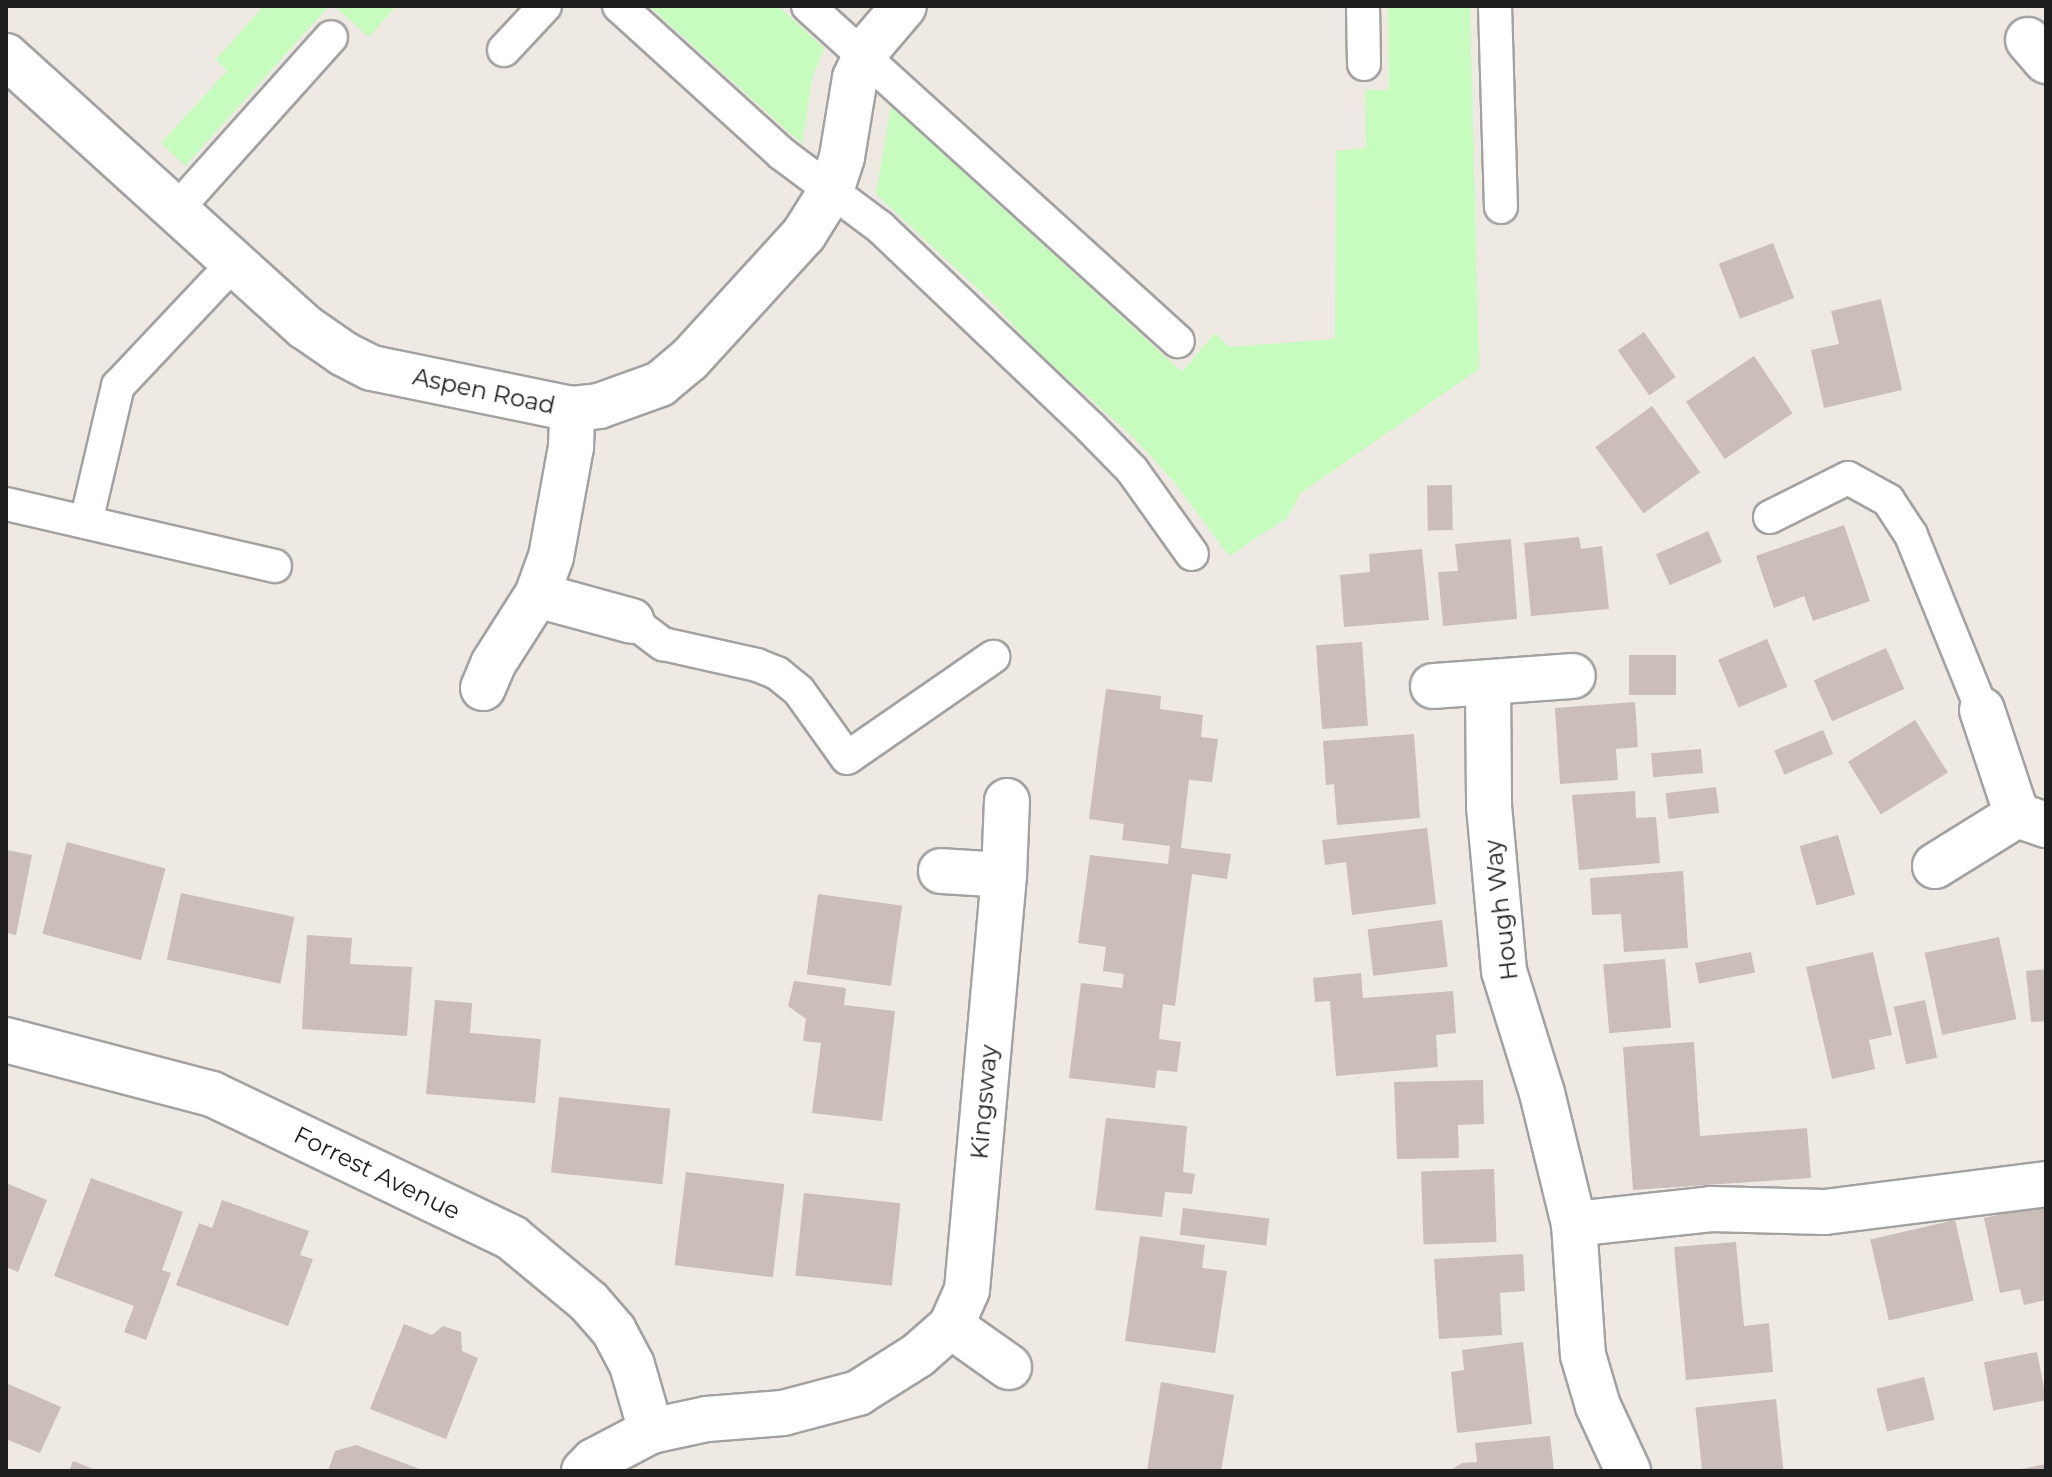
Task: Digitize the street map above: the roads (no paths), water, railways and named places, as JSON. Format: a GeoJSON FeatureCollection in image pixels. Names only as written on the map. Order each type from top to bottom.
{"type":"FeatureCollection","features":[{"type":"Feature","properties":{"kind":"street","name":"Aspen Road"},"geometry":{"type":"LineString","coordinates":[[6,56],[305,327],[372,368],[572,409],[599,406],[660,384],[689,360],[804,234],[831,191],[842,157],[855,78],[864,57],[904,6]]}},
{"type":"Feature","properties":{"kind":"street"},"geometry":{"type":"LineString","coordinates":[[483,688],[493,664],[537,595],[551,557],[571,447],[572,409]]}},
{"type":"Feature","properties":{"kind":"street"},"geometry":{"type":"LineString","coordinates":[[537,595],[632,621]]}},
{"type":"Feature","properties":{"kind":"street"},"geometry":{"type":"LineString","coordinates":[[1433,686],[1573,676]]}},
{"type":"Feature","properties":{"kind":"street","name":"Hough Way"},"geometry":{"type":"LineString","coordinates":[[1488,684],[1489,806],[1504,971],[1542,1093],[1574,1224],[1583,1355],[1598,1406],[1628,1471]]}},
{"type":"Feature","properties":{"kind":"street"},"geometry":{"type":"LineString","coordinates":[[1935,866],[2031,820],[1982,710]]}},
{"type":"Feature","properties":{"kind":"street","name":"Kingsway"},"geometry":{"type":"LineString","coordinates":[[584,1471],[594,1461],[651,1431],[707,1419],[783,1413],[858,1393],[918,1355],[951,1326],[967,1290],[1004,875],[1007,801]]}},
{"type":"Feature","properties":{"kind":"street"},"geometry":{"type":"LineString","coordinates":[[941,871],[1004,875]]}},
{"type":"Feature","properties":{"kind":"street","name":"Forrest Avenue"},"geometry":{"type":"LineString","coordinates":[[6,1040],[212,1094],[512,1238],[589,1302],[614,1331],[632,1365],[651,1431]]}},
{"type":"Feature","properties":{"kind":"street"},"geometry":{"type":"LineString","coordinates":[[1574,1224],[1711,1209],[1825,1212],[2046,1184]]}},
{"type":"Feature","properties":{"kind":"street"},"geometry":{"type":"LineString","coordinates":[[951,1326],[1009,1367]]}},
{"type":"Feature","properties":{"kind":"lane"},"geometry":{"type":"LineString","coordinates":[[504,50],[545,6]]}},
{"type":"Feature","properties":{"kind":"lane"},"geometry":{"type":"LineString","coordinates":[[619,6],[782,154],[880,227],[1090,427],[1132,470],[1192,554]]}},
{"type":"Feature","properties":{"kind":"lane"},"geometry":{"type":"LineString","coordinates":[[808,6],[1178,341]]}},
{"type":"Feature","properties":{"kind":"lane"},"geometry":{"type":"LineString","coordinates":[[1363,6],[1364,64]]}},
{"type":"Feature","properties":{"kind":"lane"},"geometry":{"type":"LineString","coordinates":[[1495,6],[1501,207]]}},
{"type":"Feature","properties":{"kind":"lane"},"geometry":{"type":"LineString","coordinates":[[176,210],[331,37]]}},
{"type":"Feature","properties":{"kind":"lane"},"geometry":{"type":"LineString","coordinates":[[86,522],[118,386],[234,263]]}},
{"type":"Feature","properties":{"kind":"lane"},"geometry":{"type":"LineString","coordinates":[[1770,517],[1848,478],[1888,500],[1911,535],[1982,710]]}},
{"type":"Feature","properties":{"kind":"lane"},"geometry":{"type":"LineString","coordinates":[[6,504],[275,566]]}},
{"type":"Feature","properties":{"kind":"lane"},"geometry":{"type":"LineString","coordinates":[[632,621],[663,644],[757,665],[777,673],[799,691],[847,758],[993,657]]}}]}
